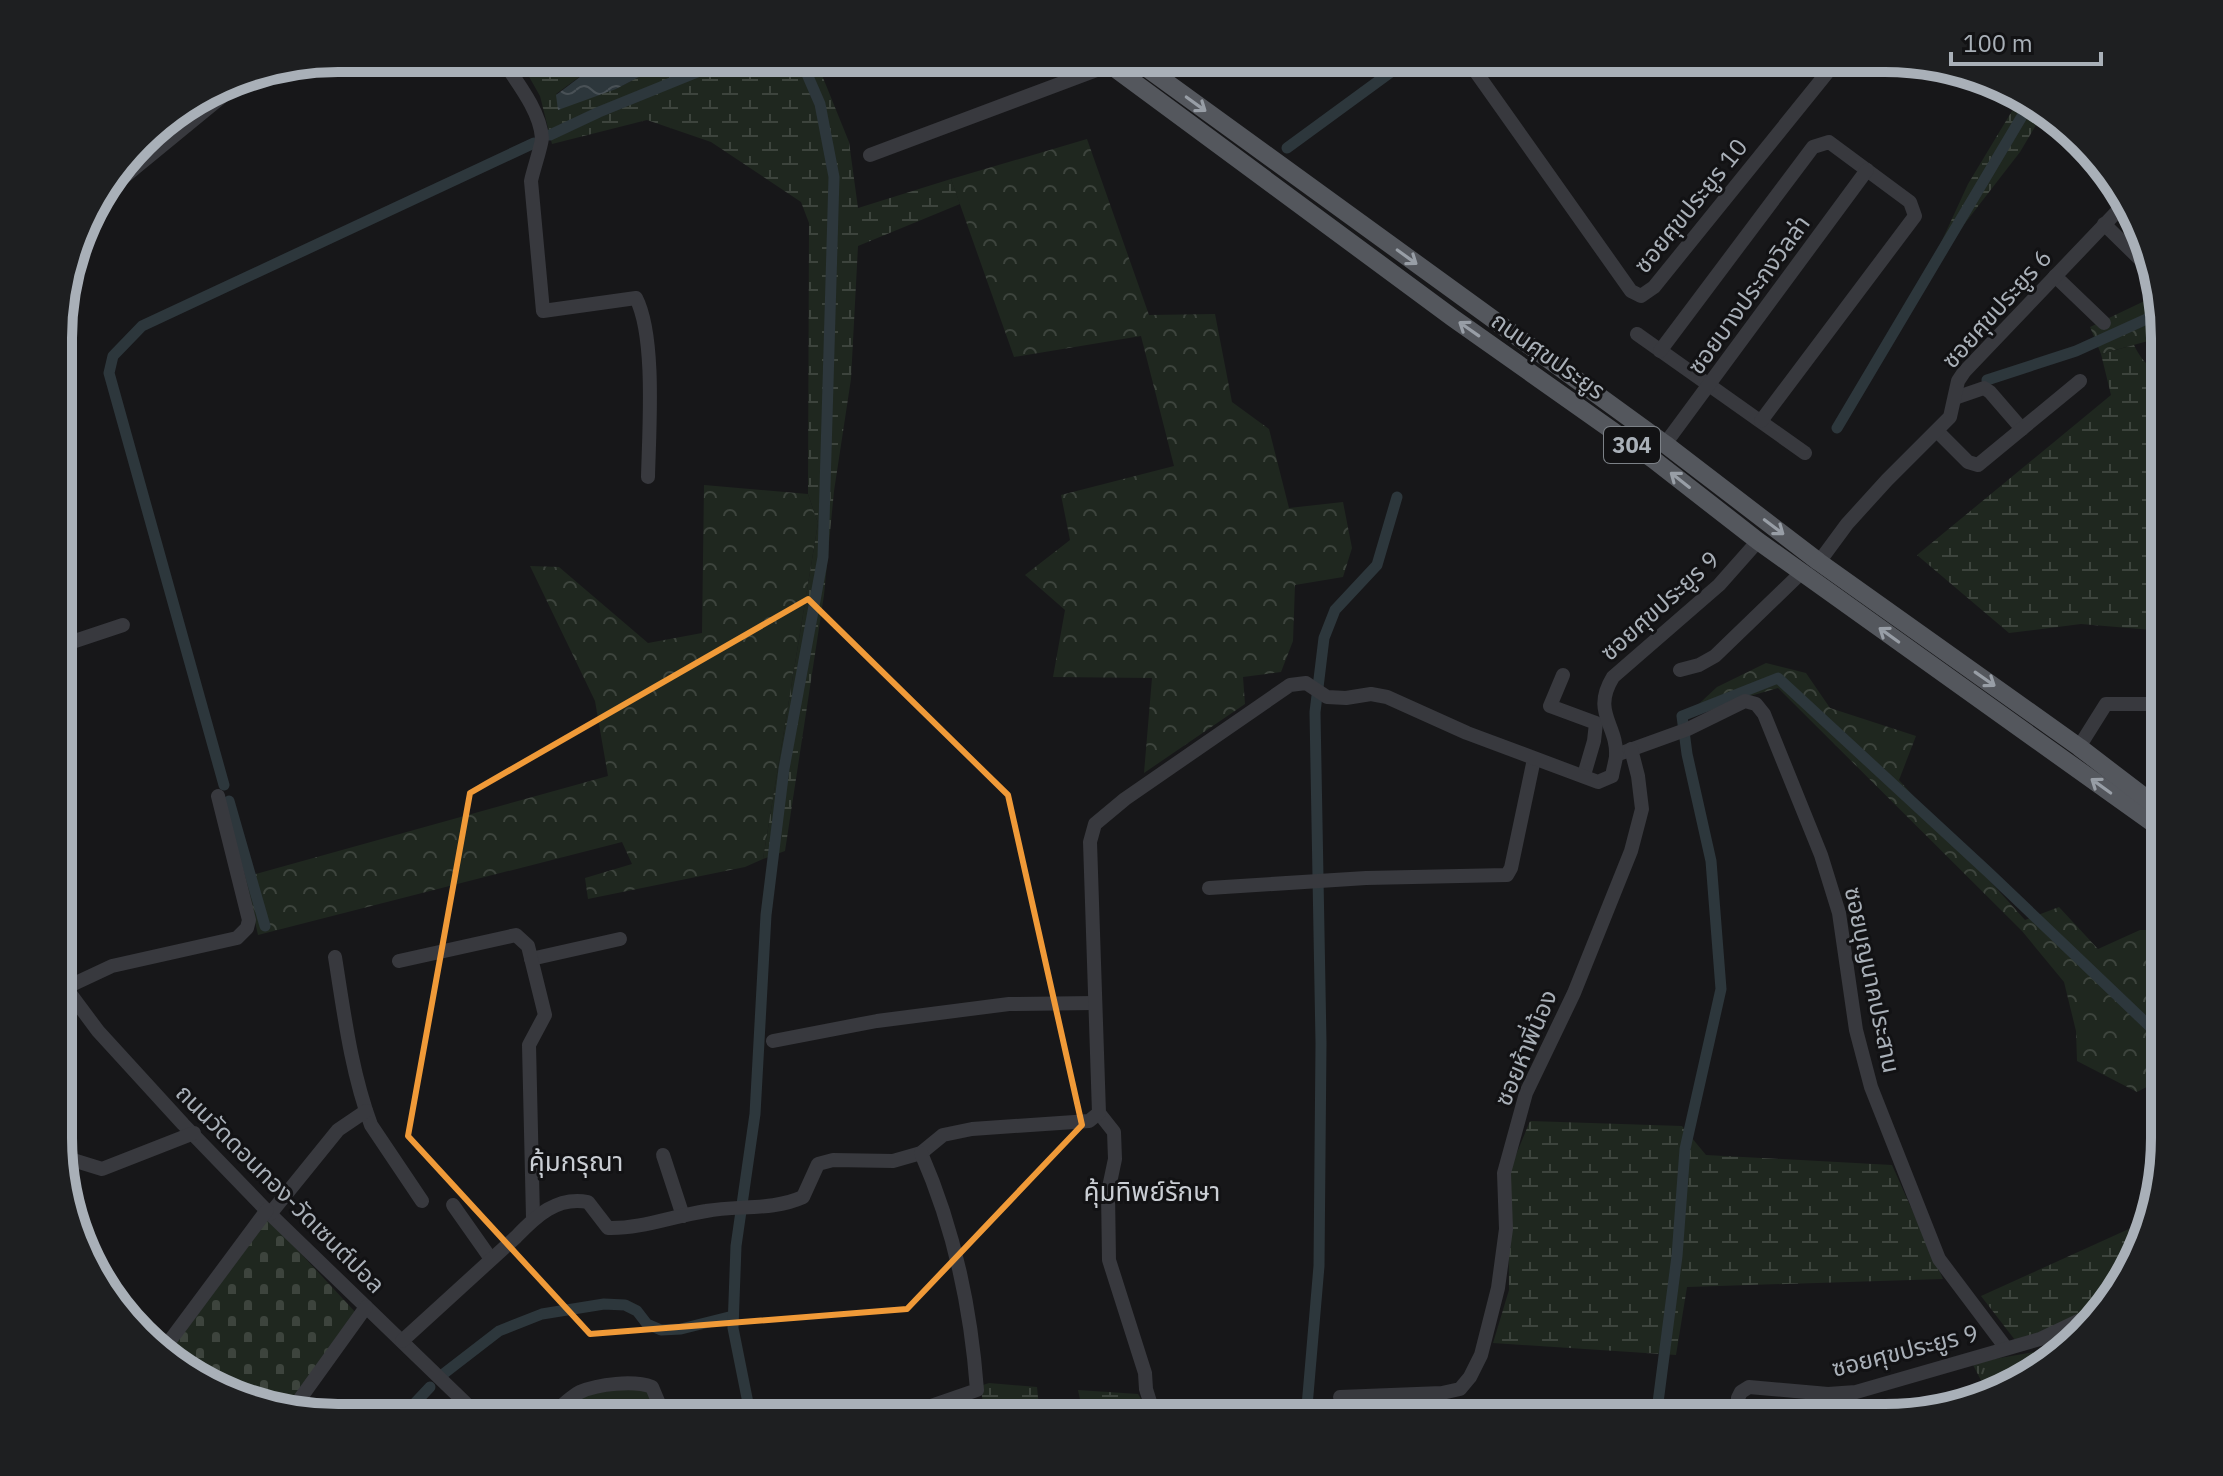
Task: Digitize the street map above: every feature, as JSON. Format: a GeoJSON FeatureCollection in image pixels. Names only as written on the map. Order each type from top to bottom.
{"type":"FeatureCollection","features":[{"type":"Feature","properties":{"kind":"main road","name":"ถนนศุขประยูร"},"geometry":{"type":"LineString","coordinates":[[1120,72],[1453,318],[1659,452],[1819,562],[2150,797]]}},
{"type":"Feature","properties":{"kind":"main road","name":"ถนนศุขประยูร"},"geometry":{"type":"LineString","coordinates":[[1152,72],[1659,452],[1758,541],[2150,821]]}},
{"type":"Feature","properties":{"kind":"street","name":"ซอยศุขประยูร 10"},"geometry":{"type":"LineString","coordinates":[[1476,72],[1631,291],[1641,296],[1654,287],[1828,72]]}},
{"type":"Feature","properties":{"kind":"street"},"geometry":{"type":"LineString","coordinates":[[510,73],[536,115],[542,140],[534,160],[531,181],[543,311],[636,298],[644,313],[650,395],[648,477]]}},
{"type":"Feature","properties":{"kind":"street"},"geometry":{"type":"LineString","coordinates":[[870,155],[1079,73]]}},
{"type":"Feature","properties":{"kind":"street"},"geometry":{"type":"LineString","coordinates":[[133,170],[213,104]]}},
{"type":"Feature","properties":{"kind":"street"},"geometry":{"type":"LineString","coordinates":[[1660,351],[1813,147],[1829,142],[1910,202],[1915,216],[1761,421]]}},
{"type":"Feature","properties":{"kind":"street","name":"ซอยบางประกงวิลล่า"},"geometry":{"type":"LineString","coordinates":[[1659,452],[1867,170]]}},
{"type":"Feature","properties":{"kind":"street","name":"ซอยศุขประยูร 6"},"geometry":{"type":"LineString","coordinates":[[1819,562],[1847,524],[1952,413],[1958,381],[1964,372],[2118,210]]}},
{"type":"Feature","properties":{"kind":"street"},"geometry":{"type":"LineString","coordinates":[[2104,224],[2138,257]]}},
{"type":"Feature","properties":{"kind":"street"},"geometry":{"type":"LineString","coordinates":[[2055,276],[2104,323]]}},
{"type":"Feature","properties":{"kind":"street"},"geometry":{"type":"LineString","coordinates":[[1637,334],[1805,453]]}},
{"type":"Feature","properties":{"kind":"street"},"geometry":{"type":"LineString","coordinates":[[1937,431],[1974,465],[1978,465],[2080,381]]}},
{"type":"Feature","properties":{"kind":"street"},"geometry":{"type":"LineString","coordinates":[[1955,398],[1984,388],[2022,429]]}},
{"type":"Feature","properties":{"kind":"street","name":"ซอยศุขประยูร 9"},"geometry":{"type":"LineString","coordinates":[[1616,755],[1602,724],[1603,692],[1613,677],[1719,585],[1758,541]]}},
{"type":"Feature","properties":{"kind":"street"},"geometry":{"type":"LineString","coordinates":[[1680,670],[1699,665],[1715,656],[1802,572]]}},
{"type":"Feature","properties":{"kind":"street"},"geometry":{"type":"LineString","coordinates":[[72,642],[123,625]]}},
{"type":"Feature","properties":{"kind":"street"},"geometry":{"type":"LineString","coordinates":[[1563,675],[1550,706],[1602,724],[1584,775]]}},
{"type":"Feature","properties":{"kind":"street"},"geometry":{"type":"LineString","coordinates":[[1150,1403],[1145,1373],[1109,1260],[1108,1192],[1115,1159],[1114,1132],[1099,1113],[1090,842],[1095,824],[1125,799],[1290,685],[1306,683],[1327,697],[1371,694],[1387,697],[1467,733],[1598,782],[1612,776],[1616,755]]}},
{"type":"Feature","properties":{"kind":"street","name":"ซอยบุญนาคประสาน"},"geometry":{"type":"LineString","coordinates":[[1616,755],[1688,729],[1745,701],[1756,704],[1764,714],[1821,855],[1839,913],[1856,1030],[1871,1087],[1939,1259],[2006,1348]]}},
{"type":"Feature","properties":{"kind":"street"},"geometry":{"type":"LineString","coordinates":[[2079,747],[2106,704],[2150,704]]}},
{"type":"Feature","properties":{"kind":"street","name":"ซอยห้าพี่น้อง"},"geometry":{"type":"LineString","coordinates":[[1340,1397],[1442,1393],[1460,1389],[1481,1355],[1498,1288],[1504,1244],[1504,1173],[1526,1093],[1574,993],[1631,851],[1642,809],[1631,749]]}},
{"type":"Feature","properties":{"kind":"street"},"geometry":{"type":"LineString","coordinates":[[1209,888],[1366,878],[1507,875],[1534,759]]}},
{"type":"Feature","properties":{"kind":"street"},"geometry":{"type":"LineString","coordinates":[[72,980],[112,966],[237,938],[247,928],[249,920],[218,796]]}},
{"type":"Feature","properties":{"kind":"street"},"geometry":{"type":"LineString","coordinates":[[399,961],[516,935],[528,946],[545,1015],[529,1045],[533,1218]]}},
{"type":"Feature","properties":{"kind":"street"},"geometry":{"type":"LineString","coordinates":[[531,959],[620,939]]}},
{"type":"Feature","properties":{"kind":"street"},"geometry":{"type":"LineString","coordinates":[[335,957],[349,1044],[366,1111],[371,1125],[422,1201]]}},
{"type":"Feature","properties":{"kind":"street","name":"ถนนวัดดอนทอง-วัดเซนต์ปอล"},"geometry":{"type":"LineString","coordinates":[[72,997],[98,1031],[268,1212],[467,1404]]}},
{"type":"Feature","properties":{"kind":"street"},"geometry":{"type":"LineString","coordinates":[[773,1041],[877,1021],[1009,1004],[1095,1003]]}},
{"type":"Feature","properties":{"kind":"street"},"geometry":{"type":"LineString","coordinates":[[169,1342],[268,1212],[338,1130],[366,1111]]}},
{"type":"Feature","properties":{"kind":"street"},"geometry":{"type":"LineString","coordinates":[[402,1341],[533,1218],[548,1208],[573,1199],[588,1202],[608,1228],[623,1229],[707,1210],[788,1203],[803,1197],[818,1164],[833,1160],[893,1161],[921,1153],[943,1135],[972,1129],[1089,1121],[1099,1113]]}},
{"type":"Feature","properties":{"kind":"street"},"geometry":{"type":"LineString","coordinates":[[73,1160],[102,1169],[194,1133]]}},
{"type":"Feature","properties":{"kind":"street"},"geometry":{"type":"LineString","coordinates":[[921,1153],[945,1216],[960,1272],[971,1324],[977,1390],[938,1404]]}},
{"type":"Feature","properties":{"kind":"street"},"geometry":{"type":"LineString","coordinates":[[663,1155],[683,1216]]}},
{"type":"Feature","properties":{"kind":"street"},"geometry":{"type":"LineString","coordinates":[[453,1205],[491,1259]]}},
{"type":"Feature","properties":{"kind":"street"},"geometry":{"type":"LineString","coordinates":[[299,1400],[366,1307]]}},
{"type":"Feature","properties":{"kind":"street","name":"ซอยศุขประยูร 9"},"geometry":{"type":"LineString","coordinates":[[1739,1403],[1741,1392],[1749,1387],[1828,1394],[1856,1392],[2040,1339],[2076,1322]]}},
{"type":"Feature","properties":{"kind":"street"},"geometry":{"type":"LineString","coordinates":[[566,1404],[580,1392],[594,1387],[640,1384],[652,1387],[659,1404]]}},
{"type":"Feature","properties":{"kind":"highlighted area"},"geometry":{"type":"Polygon","coordinates":[[[808,599],[1008,795],[1082,1125],[907,1309],[590,1334],[408,1136],[470,793],[808,599]]]}},
{"type":"Feature","properties":{"kind":"green space"},"geometry":{"type":"Polygon","coordinates":[[[527,73],[585,73],[556,94],[616,89],[646,73],[821,73],[849,142],[858,208],[951,179],[960,204],[858,246],[851,379],[834,491],[824,595],[785,851],[763,859],[818,523],[808,494],[809,223],[801,202],[711,142],[647,120],[552,144],[540,96],[527,73]]]}},
{"type":"Feature","properties":{"kind":"green space"},"geometry":{"type":"Polygon","coordinates":[[[2015,106],[2038,121],[2020,152],[1928,271],[1968,184],[2015,106]]]}},
{"type":"Feature","properties":{"kind":"green space"},"geometry":{"type":"Polygon","coordinates":[[[1087,139],[1149,315],[1215,314],[1232,402],[1269,429],[1289,508],[1343,502],[1352,548],[1343,577],[1295,585],[1293,641],[1281,672],[1243,677],[1245,704],[1144,773],[1152,678],[1053,677],[1065,610],[1025,575],[1070,540],[1061,495],[1174,466],[1141,336],[1014,357],[951,179],[1087,139]]]}},
{"type":"Feature","properties":{"kind":"green space"},"geometry":{"type":"Polygon","coordinates":[[[2148,300],[2148,341],[2101,354],[2090,327],[2148,300]]]}},
{"type":"Feature","properties":{"kind":"green space"},"geometry":{"type":"Polygon","coordinates":[[[2134,345],[2150,367],[2150,630],[2081,624],[2009,633],[1917,555],[2111,395],[2101,354],[2134,345]]]}},
{"type":"Feature","properties":{"kind":"green space"},"geometry":{"type":"Polygon","coordinates":[[[704,485],[808,494],[818,523],[763,859],[745,867],[588,899],[585,878],[632,864],[622,842],[258,935],[245,877],[608,776],[595,701],[530,566],[559,567],[648,643],[702,633],[704,485]]]}},
{"type":"Feature","properties":{"kind":"green space"},"geometry":{"type":"Polygon","coordinates":[[[1766,663],[1806,673],[1830,708],[1916,736],[1899,780],[2025,920],[2059,907],[2098,949],[2140,930],[2150,930],[2150,1085],[2137,1092],[2077,1061],[2076,1031],[2064,982],[2022,931],[1778,688],[1688,714],[1717,687],[1766,663]]]}},
{"type":"Feature","properties":{"kind":"green space"},"geometry":{"type":"Polygon","coordinates":[[[1530,1121],[1682,1126],[1706,1155],[1892,1165],[1943,1279],[1687,1287],[1676,1355],[1493,1343],[1509,1290],[1508,1174],[1530,1121]]]}},
{"type":"Feature","properties":{"kind":"green space"},"geometry":{"type":"Polygon","coordinates":[[[267,1217],[357,1314],[292,1400],[253,1390],[221,1377],[173,1346],[267,1217]]]}},
{"type":"Feature","properties":{"kind":"green space"},"geometry":{"type":"Polygon","coordinates":[[[2136,1226],[2124,1255],[2089,1308],[2046,1330],[2015,1340],[1981,1296],[2136,1226]]]}},
{"type":"Feature","properties":{"kind":"green space"},"geometry":{"type":"Polygon","coordinates":[[[2039,1351],[2041,1353],[1983,1385],[1972,1363],[2039,1351]]]}},
{"type":"Feature","properties":{"kind":"green space"},"geometry":{"type":"Polygon","coordinates":[[[989,1383],[1037,1387],[1039,1404],[983,1404],[980,1386],[989,1383]]]}},
{"type":"Feature","properties":{"kind":"green space"},"geometry":{"type":"Polygon","coordinates":[[[648,1389],[654,1404],[572,1404],[586,1395],[609,1390],[648,1389]]]}},
{"type":"Feature","properties":{"kind":"green space"},"geometry":{"type":"Polygon","coordinates":[[[1078,1390],[1138,1394],[1144,1403],[1081,1404],[1078,1390]]]}},
{"type":"Feature","properties":{"kind":"water"},"geometry":{"type":"Polygon","coordinates":[[[585,73],[647,73],[616,89],[558,110],[556,95],[585,73]]]}},
{"type":"Feature","properties":{"kind":"waterway"},"geometry":{"type":"LineString","coordinates":[[1287,148],[1390,72]]}},
{"type":"Feature","properties":{"kind":"waterway"},"geometry":{"type":"LineString","coordinates":[[550,135],[696,73]]}},
{"type":"Feature","properties":{"kind":"waterway"},"geometry":{"type":"LineString","coordinates":[[748,1404],[733,1328],[736,1246],[755,1114],[766,915],[784,769],[823,557],[834,177],[820,104],[806,73]]}},
{"type":"Feature","properties":{"kind":"waterway"},"geometry":{"type":"LineString","coordinates":[[1837,428],[2024,112]]}},
{"type":"Feature","properties":{"kind":"waterway"},"geometry":{"type":"LineString","coordinates":[[224,785],[109,373],[113,356],[142,326],[534,143]]}},
{"type":"Feature","properties":{"kind":"waterway"},"geometry":{"type":"LineString","coordinates":[[1987,380],[2076,351],[2150,318]]}},
{"type":"Feature","properties":{"kind":"waterway"},"geometry":{"type":"LineString","coordinates":[[1307,1403],[1319,1266],[1321,1043],[1315,712],[1324,638],[1335,610],[1377,565],[1397,497]]}},
{"type":"Feature","properties":{"kind":"waterway"},"geometry":{"type":"LineString","coordinates":[[1658,1403],[1677,1256],[1685,1149],[1721,989],[1711,861],[1687,754],[1682,716],[1778,678],[2150,1027]]}},
{"type":"Feature","properties":{"kind":"waterway"},"geometry":{"type":"LineString","coordinates":[[229,801],[265,926]]}},
{"type":"Feature","properties":{"kind":"waterway"},"geometry":{"type":"LineString","coordinates":[[442,1375],[499,1331],[542,1314],[604,1304],[625,1305],[637,1311],[647,1324],[661,1330],[681,1329],[733,1316]]}},
{"type":"Feature","properties":{"kind":"waterway"},"geometry":{"type":"LineString","coordinates":[[414,1404],[430,1387]]}},
{"type":"Feature","properties":{"kind":"district","name":"คุ้มกรุณา"},"geometry":{"type":"Point","coordinates":[576,1162]}},
{"type":"Feature","properties":{"kind":"district","name":"คุ้มทิพย์รักษา"},"geometry":{"type":"Point","coordinates":[1152,1192]}}]}
